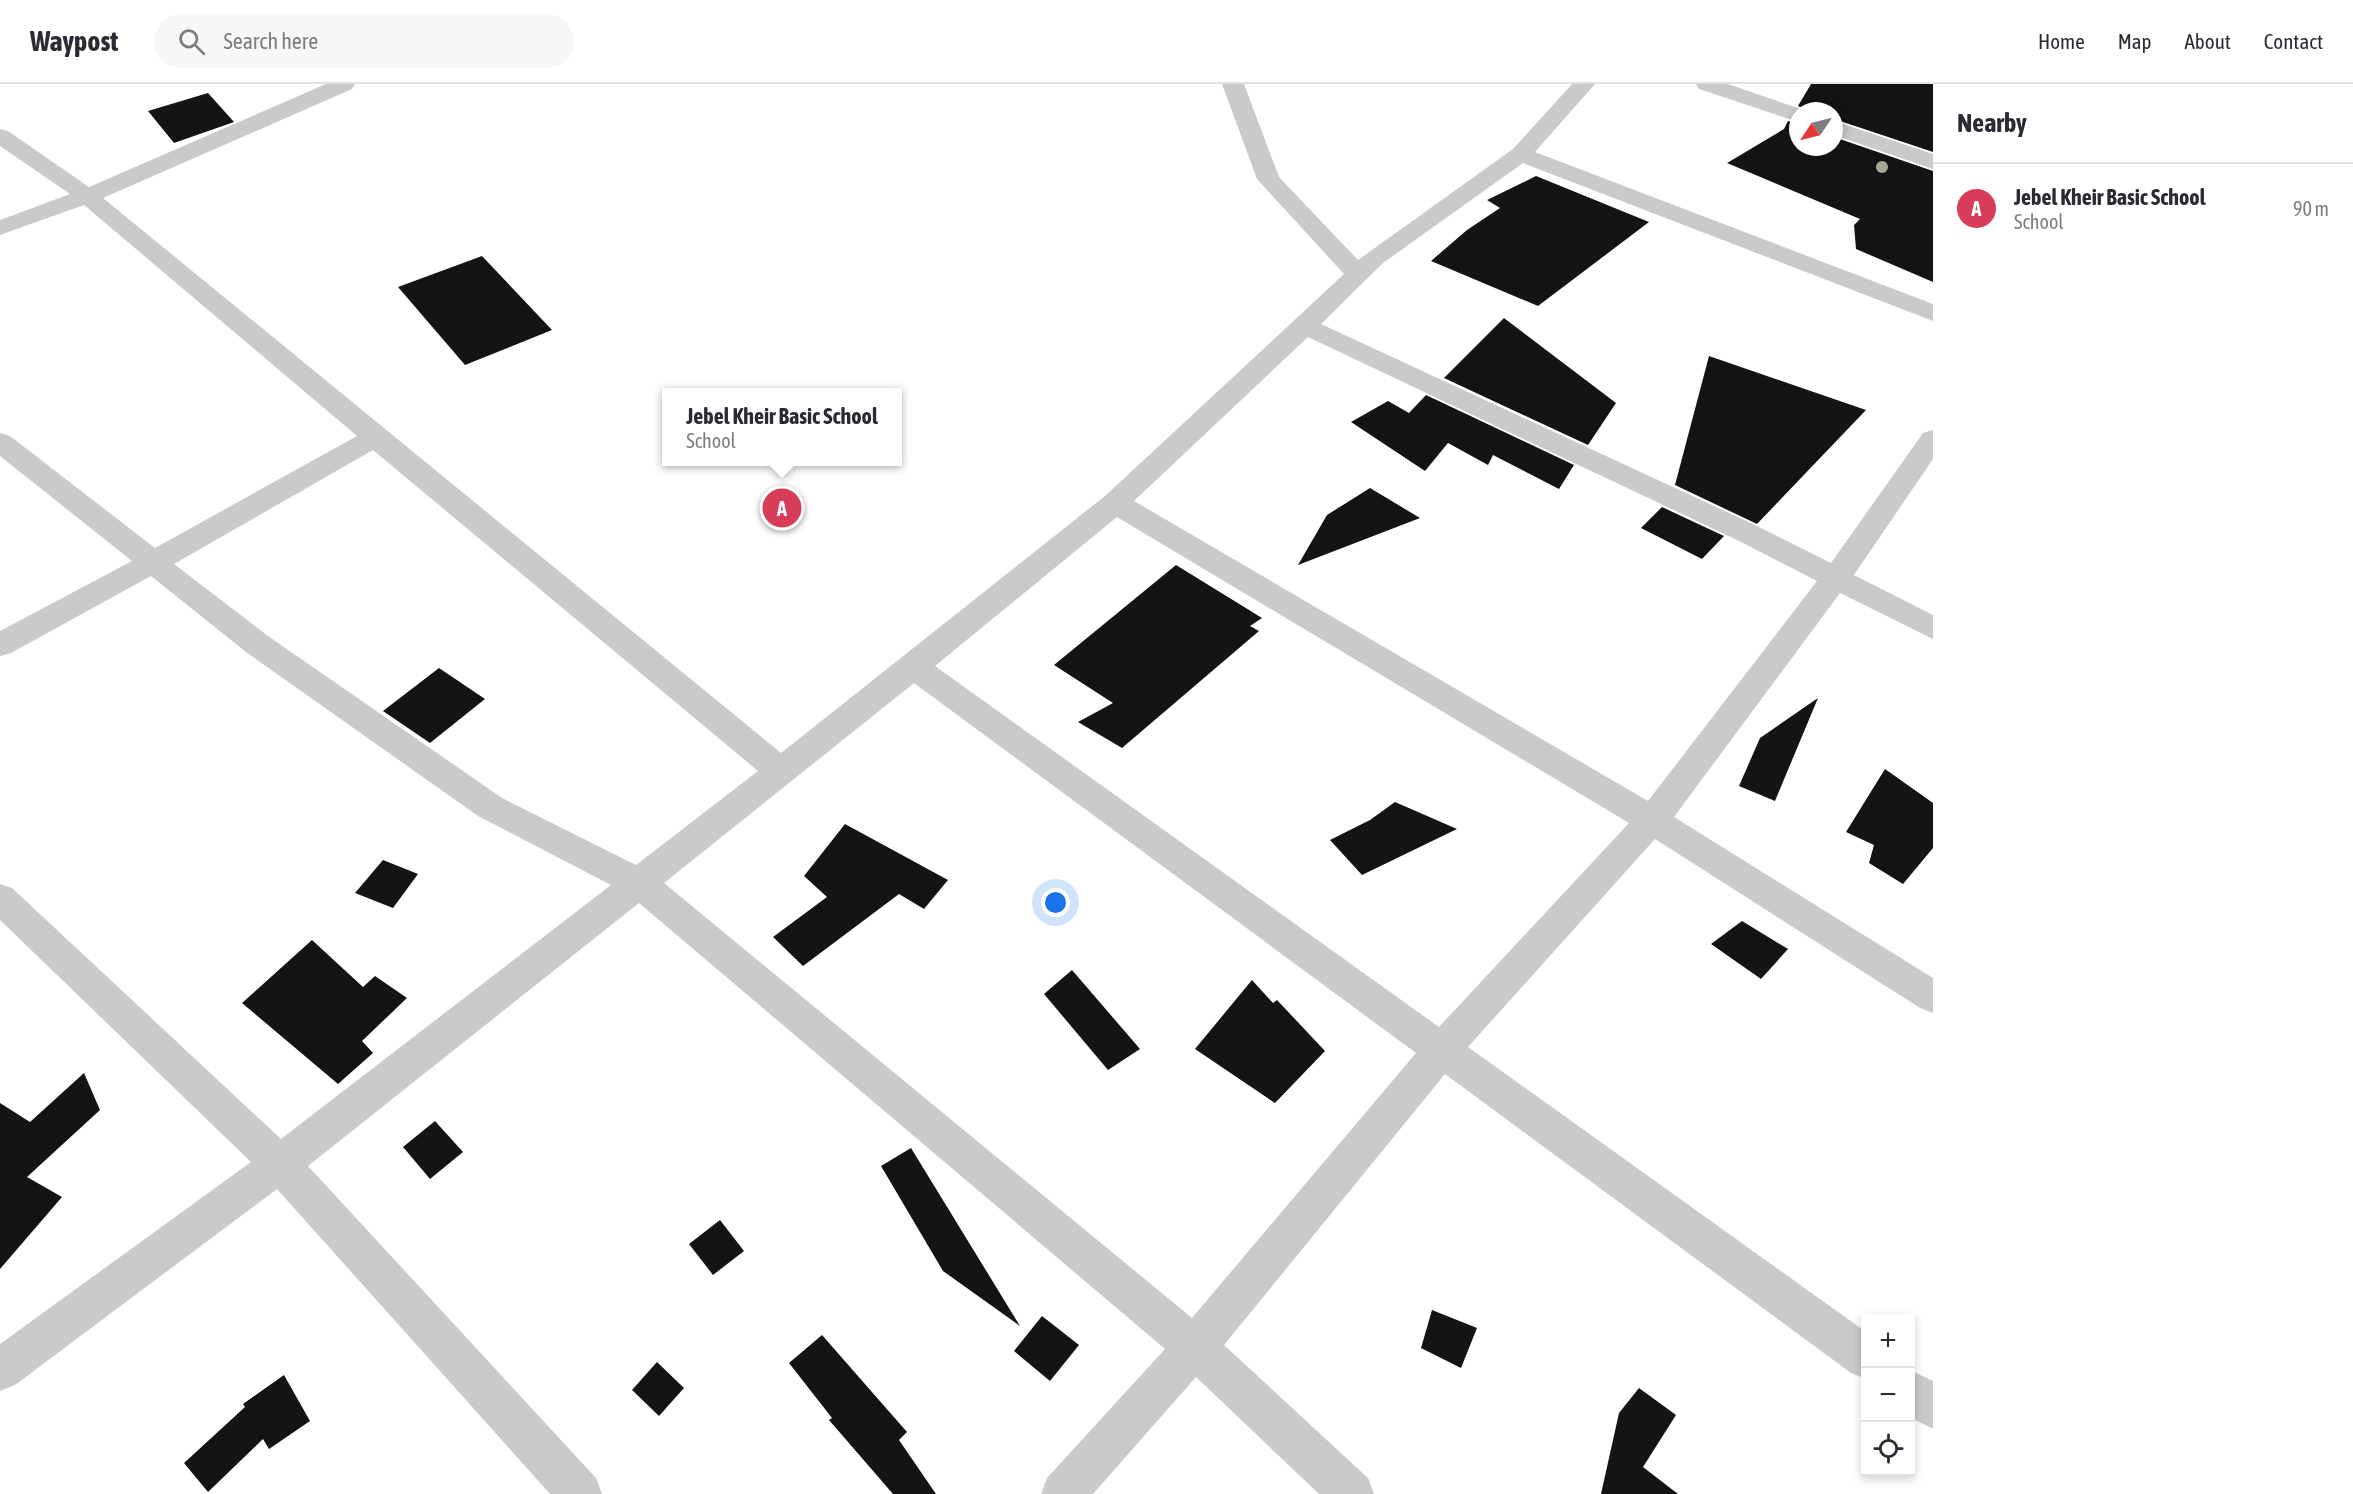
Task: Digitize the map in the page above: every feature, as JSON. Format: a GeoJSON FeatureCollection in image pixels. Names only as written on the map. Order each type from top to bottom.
{"type":"FeatureCollection","features":[{"type":"Feature","properties":{"kind":"street"},"geometry":{"type":"LineString","coordinates":[[0,228],[87,196],[345,84]]}},
{"type":"Feature","properties":{"kind":"street"},"geometry":{"type":"LineString","coordinates":[[1233,84],[1268,179],[1358,273]]}},
{"type":"Feature","properties":{"kind":"street"},"geometry":{"type":"LineString","coordinates":[[0,1370],[280,1164],[914,667],[1114,503],[1305,326],[1374,258],[1521,154],[1584,84]]}},
{"type":"Feature","properties":{"kind":"street"},"geometry":{"type":"LineString","coordinates":[[1707,84],[1789,112]]}},
{"type":"Feature","properties":{"kind":"street"},"geometry":{"type":"LineString","coordinates":[[1843,131],[1933,162]]}},
{"type":"Feature","properties":{"kind":"street"},"geometry":{"type":"LineString","coordinates":[[0,136],[87,196],[375,437],[781,771]]}},
{"type":"Feature","properties":{"kind":"street"},"geometry":{"type":"LineString","coordinates":[[1521,154],[1933,313]]}},
{"type":"Feature","properties":{"kind":"street"},"geometry":{"type":"LineString","coordinates":[[1305,326],[1745,532],[1933,628]]}},
{"type":"Feature","properties":{"kind":"street"},"geometry":{"type":"LineString","coordinates":[[0,645],[154,562],[375,437]]}},
{"type":"Feature","properties":{"kind":"street"},"geometry":{"type":"LineString","coordinates":[[1063,1494],[1195,1347],[1442,1050],[1652,820],[1836,578],[1933,439]]}},
{"type":"Feature","properties":{"kind":"street"},"geometry":{"type":"LineString","coordinates":[[0,442],[257,644],[490,807],[638,882],[1195,1347],[1352,1494]]}},
{"type":"Feature","properties":{"kind":"street"},"geometry":{"type":"LineString","coordinates":[[1114,503],[1652,820],[1933,997]]}},
{"type":"Feature","properties":{"kind":"street"},"geometry":{"type":"LineString","coordinates":[[914,667],[1861,1354]]}},
{"type":"Feature","properties":{"kind":"street"},"geometry":{"type":"LineString","coordinates":[[0,898],[280,1164],[580,1494]]}},
{"type":"Feature","properties":{"kind":"street"},"geometry":{"type":"LineString","coordinates":[[1915,1394],[1933,1407]]}},
{"type":"Feature","properties":{"kind":"building"},"geometry":{"type":"Polygon","coordinates":[[[1811,84],[1933,84],[1933,152],[1843,122],[1843,102],[1800,102],[1811,84]]]}},
{"type":"Feature","properties":{"kind":"building"},"geometry":{"type":"Polygon","coordinates":[[[208,93],[234,122],[174,143],[148,111],[208,93]]]}},
{"type":"Feature","properties":{"kind":"building"},"geometry":{"type":"Polygon","coordinates":[[[1789,121],[1789,156],[1843,156],[1843,140],[1933,171],[1933,282],[1856,249],[1854,225],[1860,219],[1727,163],[1784,129],[1789,121]]]}},
{"type":"Feature","properties":{"kind":"building"},"geometry":{"type":"Polygon","coordinates":[[[1536,176],[1649,222],[1538,306],[1431,261],[1467,230],[1500,208],[1487,200],[1536,176]]]}},
{"type":"Feature","properties":{"kind":"building"},"geometry":{"type":"Polygon","coordinates":[[[482,256],[552,330],[465,365],[398,287],[482,256]]]}},
{"type":"Feature","properties":{"kind":"building"},"geometry":{"type":"Polygon","coordinates":[[[1504,318],[1616,403],[1588,445],[1444,378],[1504,318]]]}},
{"type":"Feature","properties":{"kind":"building"},"geometry":{"type":"Polygon","coordinates":[[[1709,356],[1866,410],[1757,524],[1675,485],[1709,356]]]}},
{"type":"Feature","properties":{"kind":"building"},"geometry":{"type":"Polygon","coordinates":[[[1426,395],[1574,465],[1559,489],[1493,455],[1488,465],[1448,443],[1425,471],[1351,422],[1388,401],[1409,413],[1426,395]]]}},
{"type":"Feature","properties":{"kind":"building"},"geometry":{"type":"Polygon","coordinates":[[[1370,488],[1420,518],[1298,565],[1327,515],[1370,488]]]}},
{"type":"Feature","properties":{"kind":"building"},"geometry":{"type":"Polygon","coordinates":[[[1662,507],[1724,536],[1702,559],[1641,528],[1662,507]]]}},
{"type":"Feature","properties":{"kind":"building"},"geometry":{"type":"Polygon","coordinates":[[[1176,565],[1262,618],[1250,626],[1259,631],[1122,748],[1078,722],[1113,703],[1054,665],[1176,565]]]}},
{"type":"Feature","properties":{"kind":"building"},"geometry":{"type":"Polygon","coordinates":[[[439,668],[485,699],[430,743],[383,711],[439,668]]]}},
{"type":"Feature","properties":{"kind":"building"},"geometry":{"type":"Polygon","coordinates":[[[1818,698],[1775,801],[1739,786],[1760,738],[1818,698]]]}},
{"type":"Feature","properties":{"kind":"building"},"geometry":{"type":"Polygon","coordinates":[[[1885,769],[1933,803],[1933,848],[1903,884],[1869,863],[1874,845],[1846,832],[1885,769]]]}},
{"type":"Feature","properties":{"kind":"building"},"geometry":{"type":"Polygon","coordinates":[[[1395,802],[1457,829],[1362,875],[1330,840],[1370,820],[1395,802]]]}},
{"type":"Feature","properties":{"kind":"building"},"geometry":{"type":"Polygon","coordinates":[[[845,824],[948,880],[924,909],[899,894],[803,966],[773,937],[827,897],[804,876],[845,824]]]}},
{"type":"Feature","properties":{"kind":"building"},"geometry":{"type":"Polygon","coordinates":[[[383,860],[418,874],[393,908],[355,893],[383,860]]]}},
{"type":"Feature","properties":{"kind":"building"},"geometry":{"type":"Polygon","coordinates":[[[1742,921],[1788,949],[1761,979],[1711,944],[1742,921]]]}},
{"type":"Feature","properties":{"kind":"building"},"geometry":{"type":"Polygon","coordinates":[[[312,940],[363,987],[375,976],[407,998],[362,1041],[373,1053],[338,1084],[242,1003],[312,940]]]}},
{"type":"Feature","properties":{"kind":"building"},"geometry":{"type":"Polygon","coordinates":[[[1072,970],[1140,1049],[1108,1070],[1044,994],[1072,970]]]}},
{"type":"Feature","properties":{"kind":"building"},"geometry":{"type":"Polygon","coordinates":[[[1252,980],[1273,1003],[1277,1000],[1325,1051],[1275,1103],[1195,1049],[1252,980]]]}},
{"type":"Feature","properties":{"kind":"building"},"geometry":{"type":"Polygon","coordinates":[[[84,1073],[100,1110],[27,1177],[62,1197],[0,1269],[0,1103],[30,1122],[84,1073]]]}},
{"type":"Feature","properties":{"kind":"building"},"geometry":{"type":"Polygon","coordinates":[[[435,1121],[463,1152],[430,1179],[403,1147],[435,1121]]]}},
{"type":"Feature","properties":{"kind":"building"},"geometry":{"type":"Polygon","coordinates":[[[911,1148],[1020,1326],[943,1271],[881,1166],[911,1148]]]}},
{"type":"Feature","properties":{"kind":"building"},"geometry":{"type":"Polygon","coordinates":[[[720,1220],[744,1251],[713,1275],[689,1244],[720,1220]]]}},
{"type":"Feature","properties":{"kind":"building"},"geometry":{"type":"Polygon","coordinates":[[[1432,1310],[1477,1328],[1461,1368],[1421,1348],[1432,1310]]]}},
{"type":"Feature","properties":{"kind":"building"},"geometry":{"type":"Polygon","coordinates":[[[1042,1316],[1079,1345],[1050,1381],[1014,1351],[1042,1316]]]}},
{"type":"Feature","properties":{"kind":"building"},"geometry":{"type":"Polygon","coordinates":[[[822,1335],[907,1432],[899,1440],[936,1494],[893,1494],[829,1420],[832,1418],[789,1363],[822,1335]]]}},
{"type":"Feature","properties":{"kind":"building"},"geometry":{"type":"Polygon","coordinates":[[[657,1362],[684,1388],[659,1416],[632,1390],[657,1362]]]}},
{"type":"Feature","properties":{"kind":"building"},"geometry":{"type":"Polygon","coordinates":[[[284,1375],[310,1421],[269,1449],[263,1439],[208,1492],[184,1463],[245,1407],[243,1404],[284,1375]]]}},
{"type":"Feature","properties":{"kind":"building"},"geometry":{"type":"Polygon","coordinates":[[[1639,1388],[1676,1415],[1643,1467],[1678,1494],[1601,1494],[1619,1413],[1639,1388]]]}},
{"type":"Feature","properties":{"kind":"place","name":"Jebel Kheir Basic School"},"geometry":{"type":"Point","coordinates":[782,508]}}]}
